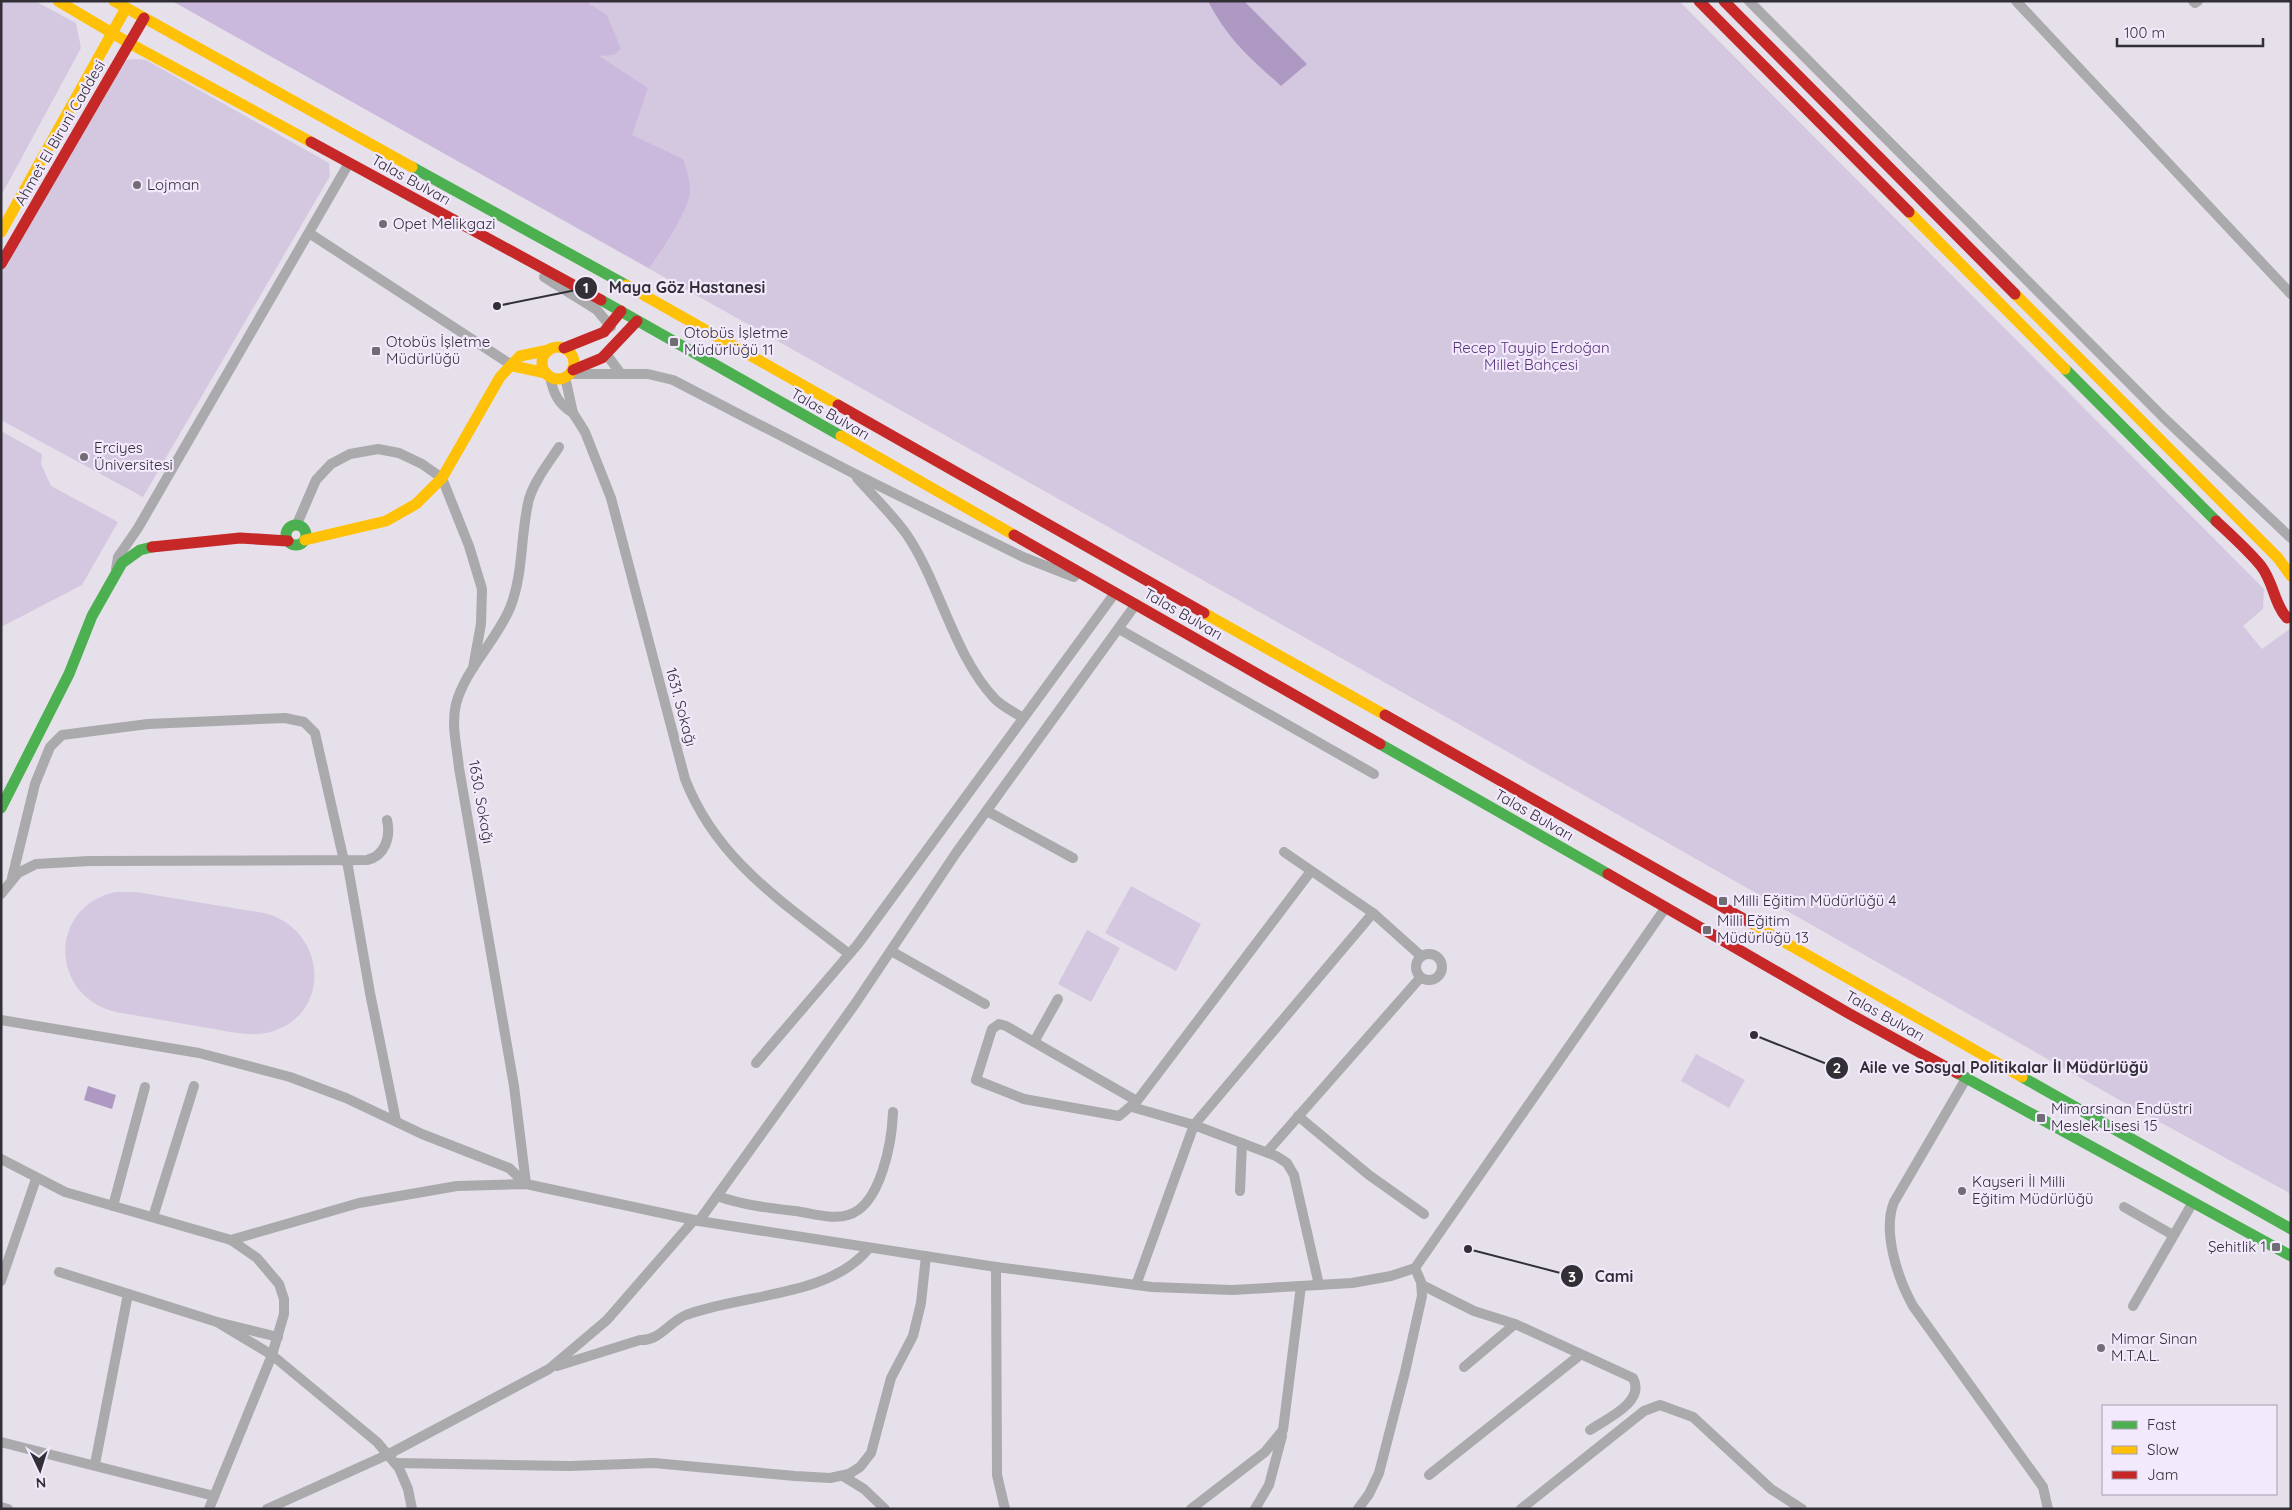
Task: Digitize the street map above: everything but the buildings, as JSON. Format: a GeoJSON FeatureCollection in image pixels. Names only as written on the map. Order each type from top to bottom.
{"type":"FeatureCollection","features":[{"type":"Feature","properties":{"kind":"main road","name":"Talas Bulvarı"},"geometry":{"type":"LineString","coordinates":[[58,1],[129,43],[621,311],[1666,907],[1848,1013],[2289,1256]]}},
{"type":"Feature","properties":{"kind":"main road","name":"Talas Bulvarı"},"geometry":{"type":"LineString","coordinates":[[114,1],[131,5],[144,18],[642,294],[2291,1229]]}},
{"type":"Feature","properties":{"kind":"main road"},"geometry":{"type":"LineString","coordinates":[[1699,1],[2261,566],[2280,592],[2278,608],[2287,618],[2291,617]]}},
{"type":"Feature","properties":{"kind":"main road"},"geometry":{"type":"LineString","coordinates":[[1724,1],[2278,558],[2291,576]]}},
{"type":"Feature","properties":{"kind":"main road","name":"Ahmet El Biruni Caddesi"},"geometry":{"type":"LineString","coordinates":[[1,232],[112,33],[131,5]]}},
{"type":"Feature","properties":{"kind":"main road"},"geometry":{"type":"LineString","coordinates":[[131,5],[635,279],[2163,1145],[2219,1189]]}},
{"type":"Feature","properties":{"kind":"main road","name":"Ahmet El Biruni Caddesi"},"geometry":{"type":"LineString","coordinates":[[1,264],[144,18]]}},
{"type":"Feature","properties":{"kind":"main road"},"geometry":{"type":"LineString","coordinates":[[240,538],[256,533],[334,528],[344,530],[370,526],[401,514],[428,494],[442,478],[496,383],[505,371],[513,366],[515,361],[526,354],[564,348],[597,337],[611,327],[621,311]]}},
{"type":"Feature","properties":{"kind":"main road"},"geometry":{"type":"LineString","coordinates":[[513,366],[548,375],[569,374],[592,365],[607,355],[637,321]]}},
{"type":"Feature","properties":{"kind":"main road"},"geometry":{"type":"LineString","coordinates":[[564,348],[574,359],[569,374]]}},
{"type":"Feature","properties":{"kind":"main road"},"geometry":{"type":"LineString","coordinates":[[548,375],[542,363],[549,350]]}},
{"type":"Feature","properties":{"kind":"main road"},"geometry":{"type":"LineString","coordinates":[[1,808],[69,674],[92,616],[116,571],[131,555],[148,546],[240,538],[288,541],[297,545],[299,530]]}},
{"type":"Feature","properties":{"kind":"main road"},"geometry":{"type":"LineString","coordinates":[[288,541],[286,534],[299,530]]}},
{"type":"Feature","properties":{"kind":"street"},"geometry":{"type":"LineString","coordinates":[[1749,1],[2158,411],[2291,538]]}},
{"type":"Feature","properties":{"kind":"street"},"geometry":{"type":"LineString","coordinates":[[2016,1],[2291,294]]}},
{"type":"Feature","properties":{"kind":"street"},"geometry":{"type":"LineString","coordinates":[[2193,1],[2195,4],[2198,1]]}},
{"type":"Feature","properties":{"kind":"street"},"geometry":{"type":"LineString","coordinates":[[116,571],[118,557],[138,528],[349,163]]}},
{"type":"Feature","properties":{"kind":"street"},"geometry":{"type":"LineString","coordinates":[[309,233],[513,366]]}},
{"type":"Feature","properties":{"kind":"street"},"geometry":{"type":"LineString","coordinates":[[488,239],[597,310],[611,327]]}},
{"type":"Feature","properties":{"kind":"street"},"geometry":{"type":"LineString","coordinates":[[607,355],[621,374]]}},
{"type":"Feature","properties":{"kind":"street"},"geometry":{"type":"LineString","coordinates":[[569,374],[648,374],[672,380],[853,473],[1023,557],[1115,593],[849,954],[756,1063]]}},
{"type":"Feature","properties":{"kind":"street","name":"1631. Sokağı"},"geometry":{"type":"LineString","coordinates":[[569,374],[573,413],[585,432],[609,492],[685,779],[700,812],[720,842],[748,874],[849,954]]}},
{"type":"Feature","properties":{"kind":"street","name":"1631. Sokağı"},"geometry":{"type":"LineString","coordinates":[[548,375],[556,397],[564,408],[573,413]]}},
{"type":"Feature","properties":{"kind":"street","name":"1630. Sokağı"},"geometry":{"type":"LineString","coordinates":[[526,1184],[514,1086],[454,727],[458,698],[472,671],[499,630],[511,606],[519,579],[530,498],[536,481],[559,447]]}},
{"type":"Feature","properties":{"kind":"street"},"geometry":{"type":"LineString","coordinates":[[299,530],[316,480],[331,464],[350,454],[378,449],[399,453],[422,464],[442,478],[469,546],[482,588],[482,624],[472,671]]}},
{"type":"Feature","properties":{"kind":"street"},"geometry":{"type":"LineString","coordinates":[[853,473],[906,535],[948,613],[959,642],[981,680],[996,700],[1023,718]]}},
{"type":"Feature","properties":{"kind":"street"},"geometry":{"type":"LineString","coordinates":[[549,1369],[607,1320],[717,1196],[855,1004],[987,811],[1136,604]]}},
{"type":"Feature","properties":{"kind":"street"},"geometry":{"type":"LineString","coordinates":[[1119,629],[1374,774]]}},
{"type":"Feature","properties":{"kind":"street"},"geometry":{"type":"LineString","coordinates":[[12,878],[33,792],[53,742],[66,732],[148,724],[284,718],[298,720],[309,726],[315,733],[346,861],[396,1122]]}},
{"type":"Feature","properties":{"kind":"street"},"geometry":{"type":"LineString","coordinates":[[987,811],[1073,858]]}},
{"type":"Feature","properties":{"kind":"street"},"geometry":{"type":"LineString","coordinates":[[1,894],[12,878],[24,869],[36,864],[89,861],[367,860],[379,855],[388,837],[387,820]]}},
{"type":"Feature","properties":{"kind":"street"},"geometry":{"type":"LineString","coordinates":[[1284,852],[1373,913],[1421,956],[1434,955],[1441,961],[1442,970],[1433,980],[1420,978]]}},
{"type":"Feature","properties":{"kind":"street"},"geometry":{"type":"LineString","coordinates":[[1311,870],[1134,1104],[1119,1116],[1024,1098],[976,1080],[990,1032],[996,1025],[1002,1024],[1134,1104],[1282,1159],[1294,1175],[1320,1285]]}},
{"type":"Feature","properties":{"kind":"street"},"geometry":{"type":"LineString","coordinates":[[231,1240],[359,1203],[457,1186],[526,1184],[696,1220],[996,1267],[1136,1285],[1205,1290],[1320,1285],[1379,1279],[1414,1268],[1666,907]]}},
{"type":"Feature","properties":{"kind":"street"},"geometry":{"type":"LineString","coordinates":[[1136,1285],[1194,1125],[1373,913]]}},
{"type":"Feature","properties":{"kind":"street"},"geometry":{"type":"LineString","coordinates":[[891,951],[985,1004]]}},
{"type":"Feature","properties":{"kind":"street"},"geometry":{"type":"LineString","coordinates":[[1420,978],[1415,966],[1421,956]]}},
{"type":"Feature","properties":{"kind":"street"},"geometry":{"type":"LineString","coordinates":[[1267,1152],[1420,978]]}},
{"type":"Feature","properties":{"kind":"street"},"geometry":{"type":"LineString","coordinates":[[1034,1042],[1058,998]]}},
{"type":"Feature","properties":{"kind":"street"},"geometry":{"type":"LineString","coordinates":[[1,1020],[168,1047],[230,1060],[318,1087],[396,1122],[509,1168],[526,1184]]}},
{"type":"Feature","properties":{"kind":"street"},"geometry":{"type":"LineString","coordinates":[[1967,1077],[1894,1202],[1889,1223],[1894,1255],[1903,1286],[1913,1306],[2043,1487],[2048,1509]]}},
{"type":"Feature","properties":{"kind":"street"},"geometry":{"type":"LineString","coordinates":[[153,1217],[194,1086]]}},
{"type":"Feature","properties":{"kind":"street"},"geometry":{"type":"LineString","coordinates":[[113,1206],[145,1087]]}},
{"type":"Feature","properties":{"kind":"street"},"geometry":{"type":"LineString","coordinates":[[717,1196],[742,1205],[836,1217],[855,1212],[872,1193],[883,1170],[891,1141],[893,1112]]}},
{"type":"Feature","properties":{"kind":"street"},"geometry":{"type":"LineString","coordinates":[[1298,1116],[1369,1176],[1424,1214]]}},
{"type":"Feature","properties":{"kind":"street"},"geometry":{"type":"LineString","coordinates":[[1240,1191],[1242,1143]]}},
{"type":"Feature","properties":{"kind":"street"},"geometry":{"type":"LineString","coordinates":[[1,1159],[36,1179],[65,1192],[231,1240],[258,1258],[282,1291],[284,1314],[272,1356],[209,1509]]}},
{"type":"Feature","properties":{"kind":"street"},"geometry":{"type":"LineString","coordinates":[[1,1281],[36,1179]]}},
{"type":"Feature","properties":{"kind":"street"},"geometry":{"type":"LineString","coordinates":[[2132,1306],[2193,1202]]}},
{"type":"Feature","properties":{"kind":"street"},"geometry":{"type":"LineString","coordinates":[[2124,1207],[2173,1235]]}},
{"type":"Feature","properties":{"kind":"street"},"geometry":{"type":"LineString","coordinates":[[267,1509],[389,1454],[549,1369],[640,1340],[652,1339],[685,1316],[790,1290],[838,1273],[856,1262],[869,1248]]}},
{"type":"Feature","properties":{"kind":"street"},"geometry":{"type":"LineString","coordinates":[[396,1463],[570,1466],[654,1463],[795,1476],[843,1476],[860,1468],[871,1453],[891,1378],[913,1336],[921,1303],[926,1256]]}},
{"type":"Feature","properties":{"kind":"street"},"geometry":{"type":"LineString","coordinates":[[996,1267],[997,1475],[1005,1509]]}},
{"type":"Feature","properties":{"kind":"street"},"geometry":{"type":"LineString","coordinates":[[1358,1509],[1375,1483],[1382,1462],[1422,1296],[1422,1285],[1414,1268]]}},
{"type":"Feature","properties":{"kind":"street"},"geometry":{"type":"LineString","coordinates":[[59,1272],[217,1322],[278,1337]]}},
{"type":"Feature","properties":{"kind":"street"},"geometry":{"type":"LineString","coordinates":[[1422,1285],[1474,1311],[1515,1324],[1633,1378],[1636,1385],[1636,1393],[1632,1400],[1590,1430]]}},
{"type":"Feature","properties":{"kind":"street"},"geometry":{"type":"LineString","coordinates":[[1255,1509],[1269,1485],[1283,1430],[1301,1286]]}},
{"type":"Feature","properties":{"kind":"street"},"geometry":{"type":"LineString","coordinates":[[95,1464],[128,1294]]}},
{"type":"Feature","properties":{"kind":"street"},"geometry":{"type":"LineString","coordinates":[[217,1322],[272,1356],[378,1442],[396,1463],[408,1489],[412,1509]]}},
{"type":"Feature","properties":{"kind":"street"},"geometry":{"type":"LineString","coordinates":[[1464,1367],[1515,1324]]}},
{"type":"Feature","properties":{"kind":"street"},"geometry":{"type":"LineString","coordinates":[[1429,1475],[1580,1355]]}},
{"type":"Feature","properties":{"kind":"street"},"geometry":{"type":"LineString","coordinates":[[1521,1509],[1644,1411],[1660,1405],[1693,1417],[1771,1489],[1802,1509]]}},
{"type":"Feature","properties":{"kind":"street"},"geometry":{"type":"LineString","coordinates":[[1191,1509],[1265,1452],[1283,1430]]}},
{"type":"Feature","properties":{"kind":"street"},"geometry":{"type":"LineString","coordinates":[[1,1442],[95,1464],[214,1496]]}},
{"type":"Feature","properties":{"kind":"street"},"geometry":{"type":"LineString","coordinates":[[843,1476],[864,1489],[884,1509]]}},
{"type":"Feature","properties":{"kind":"street"},"geometry":{"type":"LineString","coordinates":[[1,1507],[8,1509]]}},
{"type":"Feature","properties":{"kind":"green space"},"geometry":{"type":"Polygon","coordinates":[[[1,1],[35,1],[76,23],[81,48],[1,196],[1,1]]]}},
{"type":"Feature","properties":{"kind":"green space","name":"Recep Tayyip Erdoğan Millet Bahçesi"},"geometry":{"type":"Polygon","coordinates":[[[173,1],[1679,1],[2264,589],[2263,609],[2243,626],[2262,649],[2291,628],[2291,1194],[2116,1098],[1448,718],[173,1]]]}},
{"type":"Feature","properties":{"kind":"green space","name":"Erciyes Üniversitesi"},"geometry":{"type":"Polygon","coordinates":[[[124,60],[146,60],[329,163],[330,176],[143,497],[1,420],[1,254],[124,60]]]}},
{"type":"Feature","properties":{"kind":"green space"},"geometry":{"type":"Polygon","coordinates":[[[1,431],[42,454],[41,464],[51,486],[118,522],[82,585],[1,627],[1,431]]]}},
{"type":"Feature","properties":{"kind":"green space"},"geometry":{"type":"Polygon","coordinates":[[[1131,886],[1201,924],[1176,971],[1105,933],[1131,886]]]}},
{"type":"Feature","properties":{"kind":"green space"},"geometry":{"type":"Polygon","coordinates":[[[116,892],[136,892],[264,913],[285,922],[300,935],[310,952],[314,971],[313,990],[305,1008],[291,1022],[270,1032],[245,1034],[116,1012],[94,1003],[78,988],[69,971],[65,951],[68,932],[78,914],[94,901],[116,892]]]}},
{"type":"Feature","properties":{"kind":"green space"},"geometry":{"type":"Polygon","coordinates":[[[1087,930],[1120,948],[1091,1002],[1058,984],[1087,930]]]}},
{"type":"Feature","properties":{"kind":"green space"},"geometry":{"type":"Polygon","coordinates":[[[1696,1054],[1745,1080],[1729,1108],[1681,1081],[1696,1054]]]}},
{"type":"Feature","properties":{"kind":"shaded area"},"geometry":{"type":"Polygon","coordinates":[[[172,1],[585,1],[607,15],[621,49],[614,55],[599,56],[648,88],[632,135],[683,159],[690,186],[689,198],[674,230],[649,268],[172,1]]]}},
{"type":"Feature","properties":{"kind":"shaded area"},"geometry":{"type":"Polygon","coordinates":[[[1208,1],[1244,1],[1307,64],[1281,86],[1232,38],[1223,27],[1208,1]]]}},
{"type":"Feature","properties":{"kind":"shaded area"},"geometry":{"type":"Polygon","coordinates":[[[88,1086],[116,1095],[112,1109],[84,1100],[88,1086]]]}},
{"type":"Feature","properties":{"kind":"traffic: fast"},"geometry":{"type":"LineString","coordinates":[[412,167],[626,285]]}},
{"type":"Feature","properties":{"kind":"traffic: fast"},"geometry":{"type":"LineString","coordinates":[[601,300],[841,436]]}},
{"type":"Feature","properties":{"kind":"traffic: fast"},"geometry":{"type":"LineString","coordinates":[[2065,369],[2216,521]]}},
{"type":"Feature","properties":{"kind":"traffic: fast"},"geometry":{"type":"LineString","coordinates":[[292,525],[300,525],[306,531],[306,535],[306,539],[300,545],[292,545],[286,539],[286,531],[292,525]]}},
{"type":"Feature","properties":{"kind":"traffic: fast"},"geometry":{"type":"LineString","coordinates":[[1,808],[69,674],[92,616],[122,563],[140,550],[152,547]]}},
{"type":"Feature","properties":{"kind":"traffic: fast"},"geometry":{"type":"LineString","coordinates":[[1380,744],[1608,874]]}},
{"type":"Feature","properties":{"kind":"traffic: fast"},"geometry":{"type":"LineString","coordinates":[[1957,1073],[2291,1256]]}},
{"type":"Feature","properties":{"kind":"traffic: fast"},"geometry":{"type":"LineString","coordinates":[[2022,1077],[2291,1229]]}},
{"type":"Feature","properties":{"kind":"traffic: slow"},"geometry":{"type":"LineString","coordinates":[[58,1],[129,43],[311,142]]}},
{"type":"Feature","properties":{"kind":"traffic: slow"},"geometry":{"type":"LineString","coordinates":[[114,1],[412,167]]}},
{"type":"Feature","properties":{"kind":"traffic: slow"},"geometry":{"type":"LineString","coordinates":[[1,232],[126,8]]}},
{"type":"Feature","properties":{"kind":"traffic: slow"},"geometry":{"type":"LineString","coordinates":[[1909,212],[2065,369]]}},
{"type":"Feature","properties":{"kind":"traffic: slow"},"geometry":{"type":"LineString","coordinates":[[626,285],[838,405]]}},
{"type":"Feature","properties":{"kind":"traffic: slow"},"geometry":{"type":"LineString","coordinates":[[2015,294],[2278,558],[2291,576]]}},
{"type":"Feature","properties":{"kind":"traffic: slow"},"geometry":{"type":"LineString","coordinates":[[558,347],[564,348],[569,352],[573,357],[574,363],[573,369],[569,374],[564,378],[558,379],[552,378],[547,374],[543,369],[542,363],[543,357],[547,352],[552,348],[558,347]]}},
{"type":"Feature","properties":{"kind":"traffic: slow"},"geometry":{"type":"LineString","coordinates":[[305,540],[386,521],[416,504],[442,478],[500,377],[520,356],[549,350]]}},
{"type":"Feature","properties":{"kind":"traffic: slow"},"geometry":{"type":"LineString","coordinates":[[513,366],[546,373]]}},
{"type":"Feature","properties":{"kind":"traffic: slow"},"geometry":{"type":"LineString","coordinates":[[841,436],[1014,535]]}},
{"type":"Feature","properties":{"kind":"traffic: slow"},"geometry":{"type":"LineString","coordinates":[[1204,613],[1385,715]]}},
{"type":"Feature","properties":{"kind":"traffic: slow"},"geometry":{"type":"LineString","coordinates":[[1751,923],[2022,1077]]}},
{"type":"Feature","properties":{"kind":"traffic: jam"},"geometry":{"type":"LineString","coordinates":[[1699,1],[1909,212]]}},
{"type":"Feature","properties":{"kind":"traffic: jam"},"geometry":{"type":"LineString","coordinates":[[1724,1],[2015,294]]}},
{"type":"Feature","properties":{"kind":"traffic: jam"},"geometry":{"type":"LineString","coordinates":[[1,264],[144,18]]}},
{"type":"Feature","properties":{"kind":"traffic: jam"},"geometry":{"type":"LineString","coordinates":[[311,142],[601,300]]}},
{"type":"Feature","properties":{"kind":"traffic: jam"},"geometry":{"type":"LineString","coordinates":[[564,348],[604,332],[621,311]]}},
{"type":"Feature","properties":{"kind":"traffic: jam"},"geometry":{"type":"LineString","coordinates":[[573,370],[602,358],[637,321]]}},
{"type":"Feature","properties":{"kind":"traffic: jam"},"geometry":{"type":"LineString","coordinates":[[838,405],[1204,613]]}},
{"type":"Feature","properties":{"kind":"traffic: jam"},"geometry":{"type":"LineString","coordinates":[[2216,521],[2261,566],[2269,579],[2276,600],[2283,612],[2287,618],[2291,617]]}},
{"type":"Feature","properties":{"kind":"traffic: jam"},"geometry":{"type":"LineString","coordinates":[[1014,535],[1380,744]]}},
{"type":"Feature","properties":{"kind":"traffic: jam"},"geometry":{"type":"LineString","coordinates":[[152,547],[240,538],[288,541]]}},
{"type":"Feature","properties":{"kind":"traffic: jam"},"geometry":{"type":"LineString","coordinates":[[1385,715],[1751,923]]}},
{"type":"Feature","properties":{"kind":"traffic: jam"},"geometry":{"type":"LineString","coordinates":[[1608,874],[1848,1013],[1957,1073]]}},
{"type":"Feature","properties":{"kind":"place","name":"Lojman"},"geometry":{"type":"Point","coordinates":[137,185]}},
{"type":"Feature","properties":{"kind":"place","name":"Opet Melikgazi"},"geometry":{"type":"Point","coordinates":[383,224]}},
{"type":"Feature","properties":{"kind":"place","name":"Maya Göz Hastanesi"},"geometry":{"type":"Point","coordinates":[497,306]}},
{"type":"Feature","properties":{"kind":"place","name":"Otobüs İşletme Müdürlüğü 11"},"geometry":{"type":"Point","coordinates":[674,342]}},
{"type":"Feature","properties":{"kind":"place","name":"Otobüs İşletme Müdürlüğü"},"geometry":{"type":"Point","coordinates":[376,351]}},
{"type":"Feature","properties":{"kind":"place","name":"Erciyes Üniversitesi"},"geometry":{"type":"Point","coordinates":[84,457]}},
{"type":"Feature","properties":{"kind":"place","name":"Milli Eğitim Müdürlüğü 4"},"geometry":{"type":"Point","coordinates":[1723,901]}},
{"type":"Feature","properties":{"kind":"place","name":"Milli Eğitim Müdürlüğü 13"},"geometry":{"type":"Point","coordinates":[1707,930]}},
{"type":"Feature","properties":{"kind":"place","name":"Aile ve Sosyal Politikalar İl Müdürlüğü"},"geometry":{"type":"Point","coordinates":[1754,1035]}},
{"type":"Feature","properties":{"kind":"place","name":"Mimarsinan Endüstri Meslek Lisesi 15"},"geometry":{"type":"Point","coordinates":[2041,1118]}},
{"type":"Feature","properties":{"kind":"place","name":"Kayseri İl Milli Eğitim Müdürlüğü"},"geometry":{"type":"Point","coordinates":[1962,1191]}},
{"type":"Feature","properties":{"kind":"place","name":"Şehitlik 1"},"geometry":{"type":"Point","coordinates":[2276,1247]}},
{"type":"Feature","properties":{"kind":"place","name":"Cami"},"geometry":{"type":"Point","coordinates":[1468,1249]}},
{"type":"Feature","properties":{"kind":"place","name":"Mimar Sinan M.T.A.L."},"geometry":{"type":"Point","coordinates":[2101,1348]}}]}
